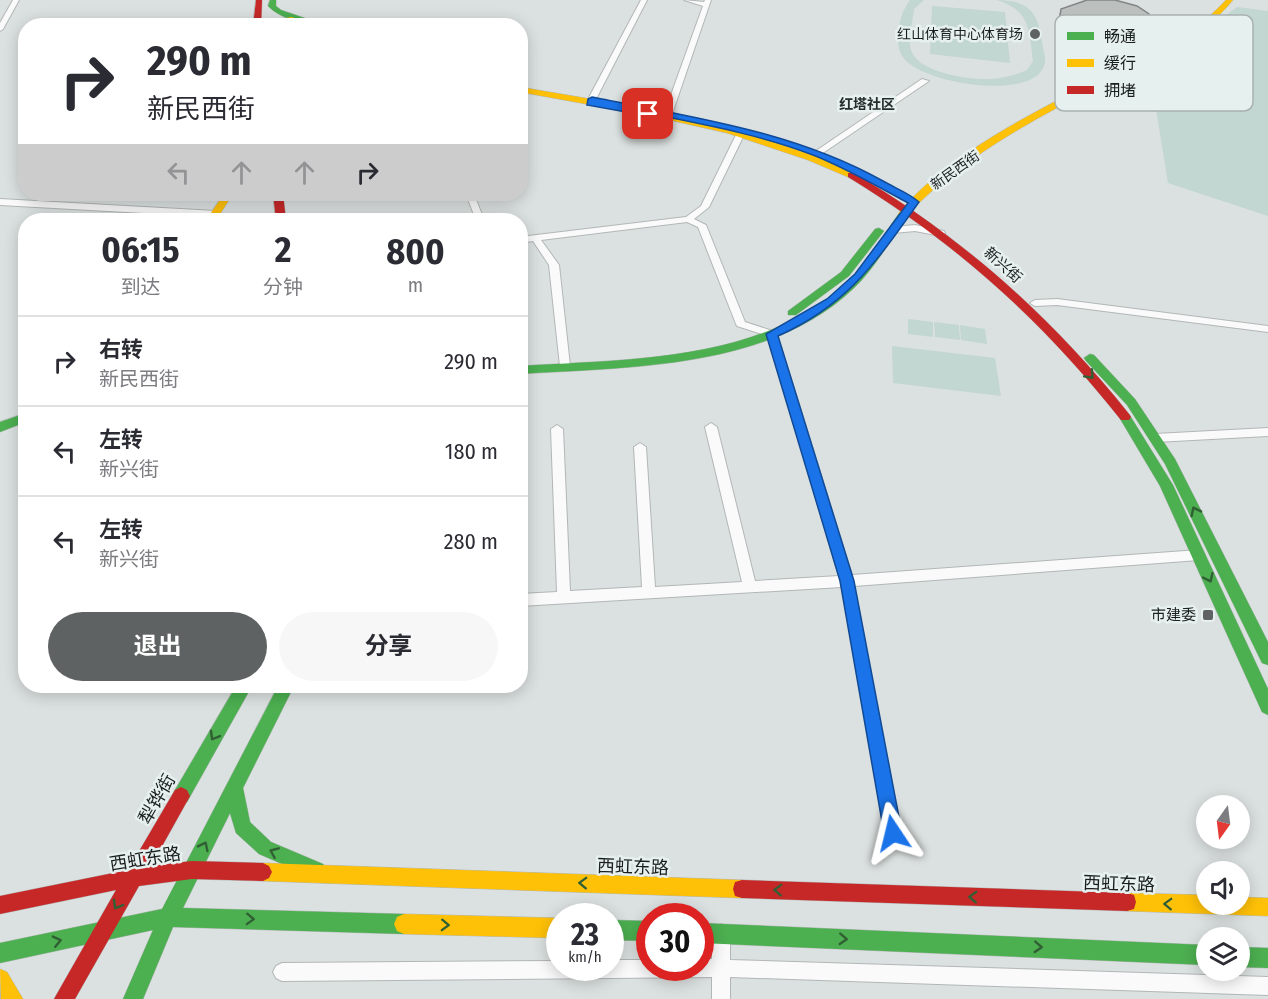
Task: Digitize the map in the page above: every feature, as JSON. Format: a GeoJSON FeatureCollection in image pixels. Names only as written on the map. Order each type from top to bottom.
{"type":"FeatureCollection","features":[{"type":"Feature","properties":{"kind":"main road"},"geometry":{"type":"LineString","coordinates":[[250,0],[258,12]]}},
{"type":"Feature","properties":{"kind":"main road","name":"新民西街"},"geometry":{"type":"LineString","coordinates":[[1207,15],[1222,0]]}},
{"type":"Feature","properties":{"kind":"main road","name":"新民西街"},"geometry":{"type":"LineString","coordinates":[[1217,15],[1230,0]]}},
{"type":"Feature","properties":{"kind":"main road"},"geometry":{"type":"LineString","coordinates":[[271,2],[272,18]]}},
{"type":"Feature","properties":{"kind":"main road"},"geometry":{"type":"LineString","coordinates":[[271,2],[278,12],[298,18]]}},
{"type":"Feature","properties":{"kind":"main road","name":"新兴街"},"geometry":{"type":"LineString","coordinates":[[528,89],[743,130],[814,155],[938,218],[1035,303],[1130,400],[1183,486],[1268,658]]}},
{"type":"Feature","properties":{"kind":"main road","name":"新民西街"},"geometry":{"type":"LineString","coordinates":[[528,369],[678,347],[755,329],[800,308],[844,274],[934,175],[987,141],[1055,103]]}},
{"type":"Feature","properties":{"kind":"main road","name":"新民西街"},"geometry":{"type":"LineString","coordinates":[[528,362],[565,363],[686,354],[772,334],[798,323],[831,302],[871,264],[907,203],[987,148],[1055,109]]}},
{"type":"Feature","properties":{"kind":"main road","name":"新兴街"},"geometry":{"type":"LineString","coordinates":[[667,115],[814,155]]}},
{"type":"Feature","properties":{"kind":"main road","name":"新兴街"},"geometry":{"type":"LineString","coordinates":[[907,203],[1022,303],[1110,396],[1140,439],[1160,474],[1268,707]]}},
{"type":"Feature","properties":{"kind":"main road"},"geometry":{"type":"LineString","coordinates":[[0,427],[18,420]]}},
{"type":"Feature","properties":{"kind":"main road"},"geometry":{"type":"LineString","coordinates":[[0,434],[18,427]]}},
{"type":"Feature","properties":{"kind":"main road","name":"犁铧街"},"geometry":{"type":"LineString","coordinates":[[64,999],[240,693]]}},
{"type":"Feature","properties":{"kind":"main road"},"geometry":{"type":"LineString","coordinates":[[133,999],[168,917],[282,693]]}},
{"type":"Feature","properties":{"kind":"main road"},"geometry":{"type":"LineString","coordinates":[[234,785],[242,827],[265,848],[328,874]]}},
{"type":"Feature","properties":{"kind":"main road","name":"西虹东路"},"geometry":{"type":"LineString","coordinates":[[0,905],[132,878],[192,870],[1268,907]]}},
{"type":"Feature","properties":{"kind":"main road"},"geometry":{"type":"LineString","coordinates":[[0,953],[168,917],[546,928]]}},
{"type":"Feature","properties":{"kind":"main road"},"geometry":{"type":"LineString","coordinates":[[714,933],[1196,955]]}},
{"type":"Feature","properties":{"kind":"main road"},"geometry":{"type":"LineString","coordinates":[[1250,957],[1268,958]]}},
{"type":"Feature","properties":{"kind":"main road"},"geometry":{"type":"LineString","coordinates":[[0,979],[13,999]]}},
{"type":"Feature","properties":{"kind":"street"},"geometry":{"type":"LineString","coordinates":[[0,29],[16,0]]}},
{"type":"Feature","properties":{"kind":"street"},"geometry":{"type":"LineString","coordinates":[[591,101],[644,0]]}},
{"type":"Feature","properties":{"kind":"street"},"geometry":{"type":"LineString","coordinates":[[667,115],[708,2],[687,0]]}},
{"type":"Feature","properties":{"kind":"street"},"geometry":{"type":"LineString","coordinates":[[814,155],[925,81]]}},
{"type":"Feature","properties":{"kind":"street"},"geometry":{"type":"LineString","coordinates":[[528,240],[688,219],[705,207],[740,135]]}},
{"type":"Feature","properties":{"kind":"street"},"geometry":{"type":"LineString","coordinates":[[0,202],[157,213]]}},
{"type":"Feature","properties":{"kind":"street"},"geometry":{"type":"LineString","coordinates":[[688,219],[702,225],[741,324],[772,334],[847,581],[893,833]]}},
{"type":"Feature","properties":{"kind":"street"},"geometry":{"type":"LineString","coordinates":[[893,230],[915,228],[940,233]]}},
{"type":"Feature","properties":{"kind":"street"},"geometry":{"type":"LineString","coordinates":[[536,239],[554,265],[565,363]]}},
{"type":"Feature","properties":{"kind":"street"},"geometry":{"type":"LineString","coordinates":[[1035,303],[1057,302],[1268,328]]}},
{"type":"Feature","properties":{"kind":"street"},"geometry":{"type":"LineString","coordinates":[[711,427],[750,587]]}},
{"type":"Feature","properties":{"kind":"street"},"geometry":{"type":"LineString","coordinates":[[557,429],[564,598]]}},
{"type":"Feature","properties":{"kind":"street"},"geometry":{"type":"LineString","coordinates":[[1155,438],[1268,432]]}},
{"type":"Feature","properties":{"kind":"street"},"geometry":{"type":"LineString","coordinates":[[640,447],[649,593]]}},
{"type":"Feature","properties":{"kind":"street"},"geometry":{"type":"LineString","coordinates":[[528,600],[847,581],[1199,555]]}},
{"type":"Feature","properties":{"kind":"street"},"geometry":{"type":"LineString","coordinates":[[721,933],[721,999]]}},
{"type":"Feature","properties":{"kind":"street"},"geometry":{"type":"LineString","coordinates":[[282,972],[721,968],[1268,986]]}},
{"type":"Feature","properties":{"kind":"shaded area","name":"红山体育中心体育场"},"geometry":{"type":"Polygon","coordinates":[[[910,0],[924,0],[914,9],[910,46],[913,55],[931,69],[957,76],[982,79],[1005,77],[1027,70],[1033,61],[1026,23],[1016,10],[996,0],[1018,3],[1032,12],[1039,27],[1045,65],[1031,79],[994,86],[949,80],[928,74],[912,66],[899,50],[899,27],[903,12],[910,0]]]}},
{"type":"Feature","properties":{"kind":"shaded area"},"geometry":{"type":"Polygon","coordinates":[[[932,6],[1005,12],[1010,63],[930,54],[932,6]]]}},
{"type":"Feature","properties":{"kind":"shaded area"},"geometry":{"type":"Polygon","coordinates":[[[1237,7],[1268,11],[1268,216],[1168,183],[1156,111],[1253,111],[1253,15],[1226,15],[1237,7]]]}},
{"type":"Feature","properties":{"kind":"shaded area"},"geometry":{"type":"Polygon","coordinates":[[[908,319],[933,322],[933,337],[908,334],[908,319]]]}},
{"type":"Feature","properties":{"kind":"shaded area"},"geometry":{"type":"Polygon","coordinates":[[[934,322],[959,325],[960,340],[935,337],[934,322]]]}},
{"type":"Feature","properties":{"kind":"shaded area"},"geometry":{"type":"Polygon","coordinates":[[[960,325],[985,329],[987,344],[961,340],[960,325]]]}},
{"type":"Feature","properties":{"kind":"shaded area"},"geometry":{"type":"Polygon","coordinates":[[[892,346],[995,358],[1001,396],[893,383],[892,346]]]}},
{"type":"Feature","properties":{"kind":"building"},"geometry":{"type":"Polygon","coordinates":[[[1087,0],[1115,0],[1137,6],[1149,15],[1060,15],[1061,9],[1087,0]]]}},
{"type":"Feature","properties":{"kind":"traffic: fast"},"geometry":{"type":"LineString","coordinates":[[273,0],[272,6],[278,12],[298,18]]}},
{"type":"Feature","properties":{"kind":"traffic: fast"},"geometry":{"type":"LineString","coordinates":[[528,370],[605,365],[693,355],[736,346],[777,332],[815,313],[849,287],[871,261],[903,214]]}},
{"type":"Feature","properties":{"kind":"traffic: fast"},"geometry":{"type":"LineString","coordinates":[[792,313],[845,274],[879,231]]}},
{"type":"Feature","properties":{"kind":"traffic: fast"},"geometry":{"type":"LineString","coordinates":[[1090,358],[1131,402],[1170,462],[1268,658]]}},
{"type":"Feature","properties":{"kind":"traffic: fast"},"geometry":{"type":"LineString","coordinates":[[1125,417],[1166,485],[1268,707]]}},
{"type":"Feature","properties":{"kind":"traffic: fast"},"geometry":{"type":"LineString","coordinates":[[0,427],[18,420]]}},
{"type":"Feature","properties":{"kind":"traffic: fast"},"geometry":{"type":"LineString","coordinates":[[181,796],[240,693]]}},
{"type":"Feature","properties":{"kind":"traffic: fast"},"geometry":{"type":"LineString","coordinates":[[133,999],[168,917],[282,693]]}},
{"type":"Feature","properties":{"kind":"traffic: fast"},"geometry":{"type":"LineString","coordinates":[[234,785],[242,827],[265,848],[317,870]]}},
{"type":"Feature","properties":{"kind":"traffic: fast"},"geometry":{"type":"LineString","coordinates":[[0,953],[168,917],[404,924]]}},
{"type":"Feature","properties":{"kind":"traffic: fast"},"geometry":{"type":"LineString","coordinates":[[624,930],[636,931]]}},
{"type":"Feature","properties":{"kind":"traffic: fast"},"geometry":{"type":"LineString","coordinates":[[714,934],[1196,955]]}},
{"type":"Feature","properties":{"kind":"traffic: fast"},"geometry":{"type":"LineString","coordinates":[[1250,957],[1268,958]]}},
{"type":"Feature","properties":{"kind":"traffic: slow"},"geometry":{"type":"LineString","coordinates":[[1216,15],[1230,0]]}},
{"type":"Feature","properties":{"kind":"traffic: slow"},"geometry":{"type":"LineString","coordinates":[[528,90],[647,112],[730,131],[771,143],[851,175]]}},
{"type":"Feature","properties":{"kind":"traffic: slow"},"geometry":{"type":"LineString","coordinates":[[903,214],[922,194],[972,155],[1055,106]]}},
{"type":"Feature","properties":{"kind":"traffic: slow"},"geometry":{"type":"LineString","coordinates":[[216,213],[223,201]]}},
{"type":"Feature","properties":{"kind":"traffic: slow"},"geometry":{"type":"LineString","coordinates":[[263,872],[742,889]]}},
{"type":"Feature","properties":{"kind":"traffic: slow"},"geometry":{"type":"LineString","coordinates":[[1127,902],[1268,907]]}},
{"type":"Feature","properties":{"kind":"traffic: slow"},"geometry":{"type":"LineString","coordinates":[[404,924],[546,928]]}},
{"type":"Feature","properties":{"kind":"traffic: slow"},"geometry":{"type":"LineString","coordinates":[[0,979],[13,999]]}},
{"type":"Feature","properties":{"kind":"traffic: jam"},"geometry":{"type":"LineString","coordinates":[[258,18],[259,0]]}},
{"type":"Feature","properties":{"kind":"traffic: jam"},"geometry":{"type":"LineString","coordinates":[[851,175],[928,225],[1000,282],[1066,347],[1125,417]]}},
{"type":"Feature","properties":{"kind":"traffic: jam"},"geometry":{"type":"LineString","coordinates":[[279,201],[280,213]]}},
{"type":"Feature","properties":{"kind":"traffic: jam"},"geometry":{"type":"LineString","coordinates":[[64,999],[181,796]]}},
{"type":"Feature","properties":{"kind":"traffic: jam"},"geometry":{"type":"LineString","coordinates":[[0,905],[132,878],[192,870],[263,872]]}},
{"type":"Feature","properties":{"kind":"traffic: jam"},"geometry":{"type":"LineString","coordinates":[[742,889],[1127,902]]}},
{"type":"Feature","properties":{"kind":"place","name":"红山体育中心体育场"},"geometry":{"type":"Point","coordinates":[1035,34]}},
{"type":"Feature","properties":{"kind":"place","name":"市建委"},"geometry":{"type":"Point","coordinates":[1208,615]}},
{"type":"Feature","properties":{"kind":"district","name":"红塔社区"},"geometry":{"type":"Point","coordinates":[867,104]}},
{"type":"Feature","properties":{"kind":"route"},"geometry":{"type":"LineString","coordinates":[[648,114],[590,103],[592,99],[706,120],[743,130],[816,153],[865,175],[914,202],[907,208],[871,264],[858,277],[831,302],[798,323],[772,334],[847,581],[893,833]]}}]}
